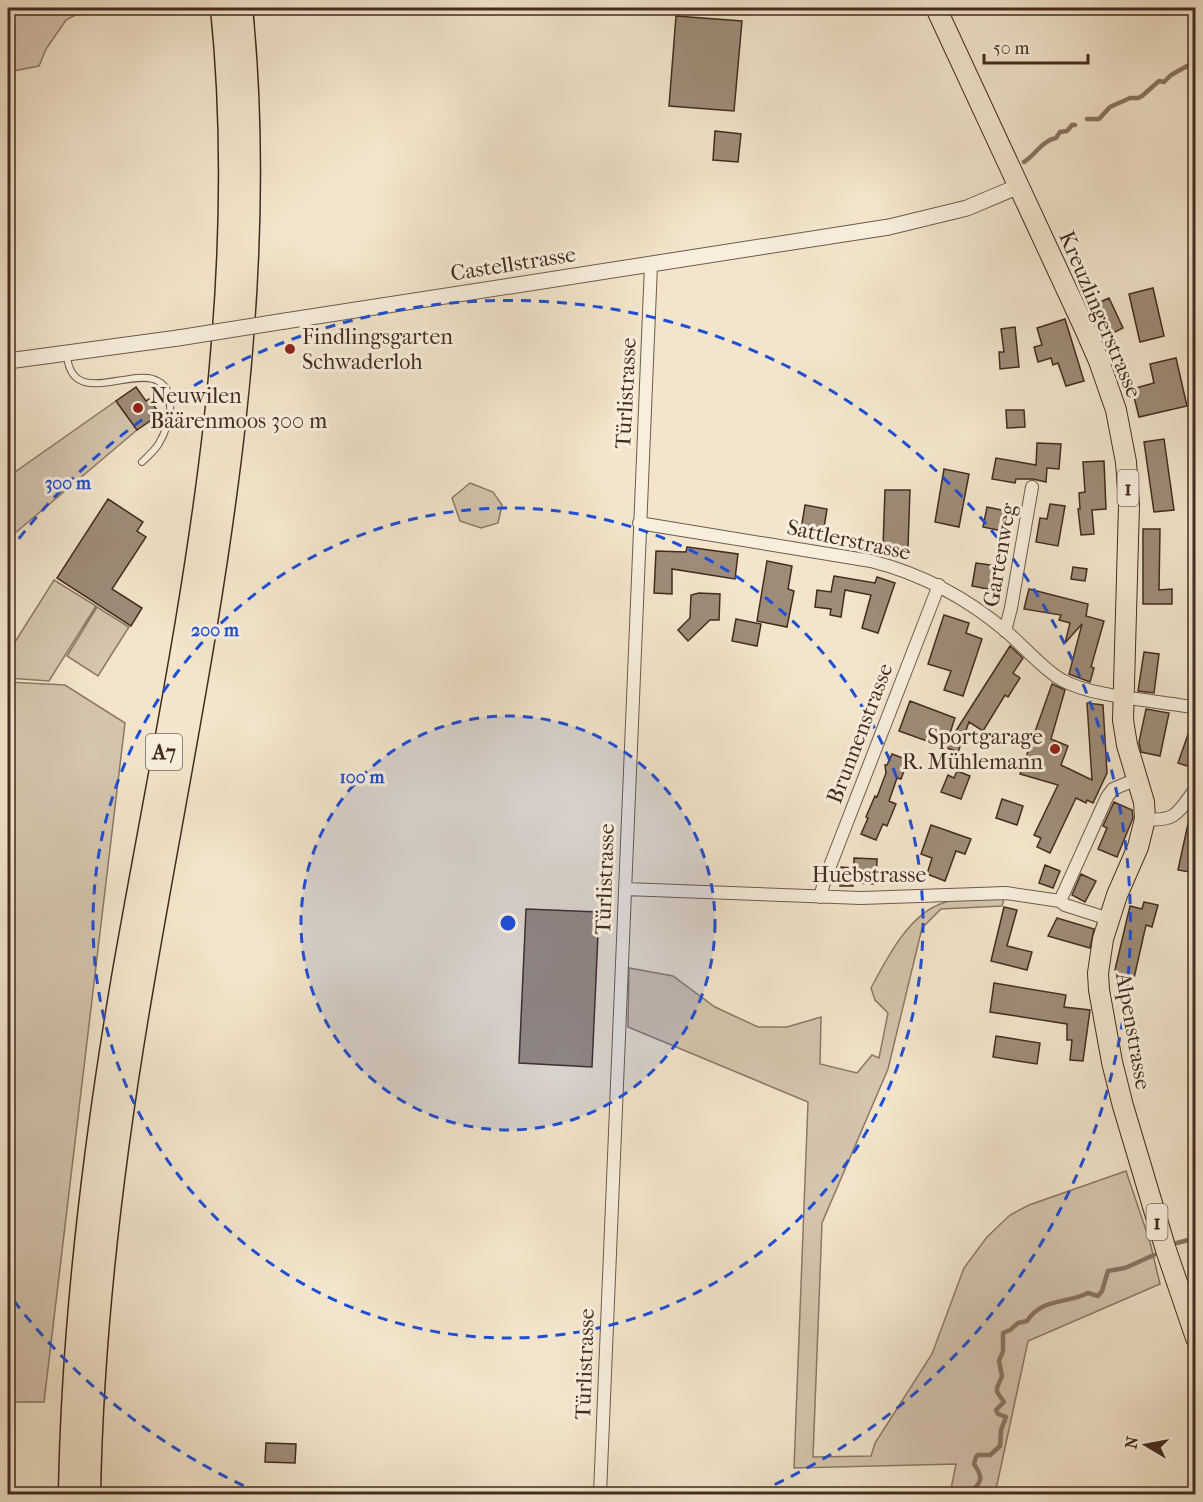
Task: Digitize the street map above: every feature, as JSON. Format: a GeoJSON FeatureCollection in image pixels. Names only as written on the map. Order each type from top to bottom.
{"type":"FeatureCollection","features":[{"type":"Feature","properties":{"kind":"highway","name":"A7"},"geometry":{"type":"LineString","coordinates":[[70,1494],[76,1341],[96,1151],[123,980],[186,632],[216,422],[226,299],[230,193],[230,118],[222,8]]}},
{"type":"Feature","properties":{"kind":"highway","name":"A7"},"geometry":{"type":"LineString","coordinates":[[89,1494],[99,1304],[117,1140],[142,983],[208,616],[237,409],[248,272],[250,185],[248,84],[241,8]]}},
{"type":"Feature","properties":{"kind":"main road","name":"Kreuzlingerstrasse"},"geometry":{"type":"LineString","coordinates":[[936,8],[1099,361],[1116,410],[1122,436],[1129,505],[1123,696]]}},
{"type":"Feature","properties":{"kind":"main road","name":"Alpenstrasse"},"geometry":{"type":"LineString","coordinates":[[1123,696],[1125,734],[1143,802],[1145,819],[1138,847],[1109,919],[1100,956],[1098,990],[1112,1062],[1162,1240],[1196,1338]]}},
{"type":"Feature","properties":{"kind":"street","name":"Castellstrasse"},"geometry":{"type":"LineString","coordinates":[[8,361],[67,355],[651,265],[932,218],[967,208],[1019,186]]}},
{"type":"Feature","properties":{"kind":"street","name":"Türlistrasse"},"geometry":{"type":"LineString","coordinates":[[600,1494],[651,265]]}},
{"type":"Feature","properties":{"kind":"street","name":"Gartenweg"},"geometry":{"type":"LineString","coordinates":[[1005,631],[1032,487]]}},
{"type":"Feature","properties":{"kind":"street","name":"Sattlerstrasse"},"geometry":{"type":"LineString","coordinates":[[639,523],[871,561],[905,571],[939,585],[979,610],[1063,681],[1123,696],[1196,708]]}},
{"type":"Feature","properties":{"kind":"street","name":"Brunnenstrasse"},"geometry":{"type":"LineString","coordinates":[[820,897],[939,585]]}},
{"type":"Feature","properties":{"kind":"street"},"geometry":{"type":"LineString","coordinates":[[1060,901],[1107,797],[1117,786],[1137,779]]}},
{"type":"Feature","properties":{"kind":"street"},"geometry":{"type":"LineString","coordinates":[[1145,819],[1171,818],[1196,788]]}},
{"type":"Feature","properties":{"kind":"street","name":"Huebstrasse"},"geometry":{"type":"LineString","coordinates":[[625,889],[883,898],[1006,893],[1060,901],[1065,905],[1109,919]]}},
{"type":"Feature","properties":{"kind":"lane"},"geometry":{"type":"LineString","coordinates":[[67,355],[70,369],[87,383],[148,378],[158,381],[165,388],[170,404],[167,424],[156,447],[142,462]]}},
{"type":"Feature","properties":{"kind":"shaded area"},"geometry":{"type":"Polygon","coordinates":[[[8,8],[88,8],[66,20],[46,49],[39,66],[8,72],[8,8]]]}},
{"type":"Feature","properties":{"kind":"shaded area"},"geometry":{"type":"Polygon","coordinates":[[[116,401],[137,430],[8,539],[8,477],[116,401]]]}},
{"type":"Feature","properties":{"kind":"shaded area"},"geometry":{"type":"Polygon","coordinates":[[[470,483],[493,492],[502,505],[498,523],[481,528],[460,521],[452,498],[470,483]]]}},
{"type":"Feature","properties":{"kind":"shaded area"},"geometry":{"type":"Polygon","coordinates":[[[54,580],[96,606],[49,681],[8,678],[8,653],[54,580]]]}},
{"type":"Feature","properties":{"kind":"shaded area"},"geometry":{"type":"Polygon","coordinates":[[[97,607],[129,627],[98,676],[67,656],[97,607]]]}},
{"type":"Feature","properties":{"kind":"shaded area"},"geometry":{"type":"Polygon","coordinates":[[[8,682],[65,685],[125,723],[44,1402],[8,1402],[8,682]]]}},
{"type":"Feature","properties":{"kind":"shaded area"},"geometry":{"type":"Polygon","coordinates":[[[966,897],[1004,899],[1002,906],[941,909],[922,928],[888,1069],[822,1223],[813,1457],[871,1456],[875,1443],[932,1354],[964,1268],[987,1237],[1010,1215],[1029,1205],[1126,1171],[1150,1242],[1160,1284],[1028,1341],[995,1494],[950,1494],[956,1464],[794,1468],[808,1102],[628,1027],[629,968],[673,976],[715,1007],[758,1027],[787,1027],[821,1017],[820,1064],[857,1073],[872,1055],[879,1058],[888,1013],[875,1000],[871,988],[900,938],[909,927],[931,909],[966,897]]]}},
{"type":"Feature","properties":{"kind":"building"},"geometry":{"type":"Polygon","coordinates":[[[676,16],[742,21],[734,111],[669,106],[676,16]]]}},
{"type":"Feature","properties":{"kind":"building"},"geometry":{"type":"Polygon","coordinates":[[[715,131],[741,134],[738,162],[713,160],[715,131]]]}},
{"type":"Feature","properties":{"kind":"building"},"geometry":{"type":"Polygon","coordinates":[[[1153,288],[1164,336],[1140,342],[1129,294],[1153,288]]]}},
{"type":"Feature","properties":{"kind":"building"},"geometry":{"type":"Polygon","coordinates":[[[1109,298],[1123,328],[1111,334],[1098,303],[1109,298]]]}},
{"type":"Feature","properties":{"kind":"building"},"geometry":{"type":"Polygon","coordinates":[[[1065,319],[1084,381],[1066,386],[1058,363],[1053,365],[1051,358],[1038,362],[1034,347],[1042,345],[1037,328],[1065,319]]]}},
{"type":"Feature","properties":{"kind":"building"},"geometry":{"type":"Polygon","coordinates":[[[1015,327],[1019,367],[1000,369],[999,352],[1004,352],[1001,329],[1015,327]]]}},
{"type":"Feature","properties":{"kind":"building"},"geometry":{"type":"Polygon","coordinates":[[[1176,358],[1187,406],[1139,417],[1132,389],[1154,383],[1150,364],[1176,358]]]}},
{"type":"Feature","properties":{"kind":"building","name":"Neuwilen Bäärenmoos 300 m"},"geometry":{"type":"Polygon","coordinates":[[[136,387],[146,401],[149,399],[160,414],[137,430],[116,401],[136,387]]]}},
{"type":"Feature","properties":{"kind":"building"},"geometry":{"type":"Polygon","coordinates":[[[1006,410],[1024,410],[1025,427],[1007,428],[1006,410]]]}},
{"type":"Feature","properties":{"kind":"building"},"geometry":{"type":"Polygon","coordinates":[[[1164,439],[1174,510],[1154,512],[1144,442],[1164,439]]]}},
{"type":"Feature","properties":{"kind":"building"},"geometry":{"type":"Polygon","coordinates":[[[1037,443],[1061,444],[1059,469],[1047,468],[1046,482],[1016,479],[1015,483],[992,479],[996,458],[1036,465],[1037,443]]]}},
{"type":"Feature","properties":{"kind":"building"},"geometry":{"type":"Polygon","coordinates":[[[1104,461],[1106,509],[1092,510],[1094,534],[1081,535],[1078,509],[1080,509],[1079,493],[1085,492],[1083,462],[1104,461]]]}},
{"type":"Feature","properties":{"kind":"building"},"geometry":{"type":"Polygon","coordinates":[[[944,469],[969,474],[959,527],[935,522],[944,469]]]}},
{"type":"Feature","properties":{"kind":"building"},"geometry":{"type":"Polygon","coordinates":[[[885,490],[910,490],[908,548],[883,547],[885,490]]]}},
{"type":"Feature","properties":{"kind":"building"},"geometry":{"type":"Polygon","coordinates":[[[108,499],[143,522],[137,531],[146,537],[112,589],[142,608],[131,626],[57,578],[108,499]]]}},
{"type":"Feature","properties":{"kind":"building"},"geometry":{"type":"Polygon","coordinates":[[[1050,504],[1065,506],[1058,546],[1036,542],[1040,518],[1047,519],[1050,504]]]}},
{"type":"Feature","properties":{"kind":"building"},"geometry":{"type":"Polygon","coordinates":[[[805,505],[827,509],[822,540],[800,536],[805,505]]]}},
{"type":"Feature","properties":{"kind":"building"},"geometry":{"type":"Polygon","coordinates":[[[987,507],[1011,512],[1007,532],[983,527],[987,507]]]}},
{"type":"Feature","properties":{"kind":"building"},"geometry":{"type":"Polygon","coordinates":[[[1143,529],[1160,529],[1159,590],[1172,589],[1172,604],[1143,604],[1143,529]]]}},
{"type":"Feature","properties":{"kind":"building"},"geometry":{"type":"Polygon","coordinates":[[[687,547],[738,554],[735,579],[672,569],[672,594],[654,593],[656,551],[686,552],[687,547]]]}},
{"type":"Feature","properties":{"kind":"building"},"geometry":{"type":"Polygon","coordinates":[[[767,561],[792,566],[788,589],[794,591],[787,627],[757,621],[767,561]]]}},
{"type":"Feature","properties":{"kind":"building"},"geometry":{"type":"Polygon","coordinates":[[[976,563],[997,566],[993,590],[972,586],[976,563]]]}},
{"type":"Feature","properties":{"kind":"building"},"geometry":{"type":"Polygon","coordinates":[[[1073,567],[1087,569],[1085,581],[1071,579],[1073,567]]]}},
{"type":"Feature","properties":{"kind":"building"},"geometry":{"type":"Polygon","coordinates":[[[834,576],[875,583],[877,577],[895,583],[878,633],[862,628],[871,595],[845,590],[841,617],[830,615],[831,609],[815,607],[817,590],[831,592],[834,576]]]}},
{"type":"Feature","properties":{"kind":"building"},"geometry":{"type":"Polygon","coordinates":[[[1029,589],[1088,604],[1086,616],[1104,621],[1091,667],[1094,668],[1090,682],[1069,674],[1082,624],[1065,643],[1070,623],[1059,620],[1061,615],[1024,609],[1029,589]]]}},
{"type":"Feature","properties":{"kind":"building"},"geometry":{"type":"Polygon","coordinates":[[[720,594],[719,620],[710,620],[688,641],[678,630],[690,618],[691,595],[720,594]]]}},
{"type":"Feature","properties":{"kind":"building"},"geometry":{"type":"Polygon","coordinates":[[[944,615],[969,623],[966,633],[982,639],[963,696],[944,690],[951,671],[928,664],[944,615]]]}},
{"type":"Feature","properties":{"kind":"building"},"geometry":{"type":"Polygon","coordinates":[[[736,619],[761,624],[757,646],[732,641],[736,619]]]}},
{"type":"Feature","properties":{"kind":"building"},"geometry":{"type":"Polygon","coordinates":[[[1010,646],[1023,658],[1013,673],[1020,678],[1008,697],[1005,695],[983,731],[969,722],[958,752],[899,731],[910,701],[955,718],[949,736],[952,737],[1010,646]]]}},
{"type":"Feature","properties":{"kind":"building"},"geometry":{"type":"Polygon","coordinates":[[[1144,652],[1159,654],[1154,693],[1138,691],[1144,652]]]}},
{"type":"Feature","properties":{"kind":"building"},"geometry":{"type":"Polygon","coordinates":[[[1052,684],[1065,690],[1051,739],[1068,746],[1061,765],[1092,780],[1087,703],[1103,705],[1107,773],[1093,803],[1087,800],[1086,803],[1076,798],[1050,853],[1037,847],[1041,838],[1034,835],[1058,785],[1020,774],[1052,684]]]}},
{"type":"Feature","properties":{"kind":"building"},"geometry":{"type":"Polygon","coordinates":[[[1146,709],[1169,713],[1160,756],[1141,752],[1139,742],[1146,709]]]}},
{"type":"Feature","properties":{"kind":"building"},"geometry":{"type":"Polygon","coordinates":[[[1194,717],[1196,718],[1196,769],[1178,763],[1194,717]]]}},
{"type":"Feature","properties":{"kind":"building"},"geometry":{"type":"Polygon","coordinates":[[[892,754],[908,760],[901,779],[897,778],[889,801],[896,804],[887,826],[883,824],[876,840],[861,834],[868,818],[866,817],[886,773],[885,765],[892,754]]]}},
{"type":"Feature","properties":{"kind":"building"},"geometry":{"type":"Polygon","coordinates":[[[957,771],[970,776],[961,799],[941,792],[948,775],[954,778],[957,771]]]}},
{"type":"Feature","properties":{"kind":"building"},"geometry":{"type":"Polygon","coordinates":[[[1002,799],[1023,806],[1017,825],[996,818],[1002,799]]]}},
{"type":"Feature","properties":{"kind":"building"},"geometry":{"type":"Polygon","coordinates":[[[1114,802],[1132,810],[1133,818],[1117,857],[1098,849],[1107,828],[1103,826],[1114,802]]]}},
{"type":"Feature","properties":{"kind":"building"},"geometry":{"type":"Polygon","coordinates":[[[1196,809],[1196,873],[1178,870],[1191,810],[1196,809]]]}},
{"type":"Feature","properties":{"kind":"building"},"geometry":{"type":"Polygon","coordinates":[[[931,825],[971,839],[965,854],[956,851],[945,881],[927,874],[932,858],[921,854],[931,825]]]}},
{"type":"Feature","properties":{"kind":"building"},"geometry":{"type":"Polygon","coordinates":[[[854,858],[877,859],[876,884],[853,883],[853,886],[840,886],[841,867],[854,868],[854,858]]]}},
{"type":"Feature","properties":{"kind":"building"},"geometry":{"type":"Polygon","coordinates":[[[1045,865],[1060,871],[1053,888],[1039,883],[1045,865]]]}},
{"type":"Feature","properties":{"kind":"building"},"geometry":{"type":"Polygon","coordinates":[[[1081,874],[1096,881],[1085,902],[1072,895],[1081,874]]]}},
{"type":"Feature","properties":{"kind":"building"},"geometry":{"type":"Polygon","coordinates":[[[1144,902],[1158,905],[1152,927],[1146,925],[1134,978],[1114,974],[1130,906],[1142,909],[1144,902]]]}},
{"type":"Feature","properties":{"kind":"building"},"geometry":{"type":"Polygon","coordinates":[[[1004,907],[1017,910],[1007,946],[1032,952],[1027,970],[991,961],[1004,907]]]}},
{"type":"Feature","properties":{"kind":"building"},"geometry":{"type":"Polygon","coordinates":[[[526,909],[599,912],[592,1067],[519,1063],[526,909]]]}},
{"type":"Feature","properties":{"kind":"building"},"geometry":{"type":"Polygon","coordinates":[[[1057,918],[1094,929],[1090,948],[1048,936],[1057,918]]]}},
{"type":"Feature","properties":{"kind":"building"},"geometry":{"type":"Polygon","coordinates":[[[994,983],[1066,995],[1064,1007],[1090,1010],[1083,1061],[1070,1060],[1072,1040],[1067,1040],[1067,1024],[990,1012],[994,983]]]}},
{"type":"Feature","properties":{"kind":"building"},"geometry":{"type":"Polygon","coordinates":[[[996,1036],[1040,1043],[1037,1064],[993,1057],[996,1036]]]}},
{"type":"Feature","properties":{"kind":"building"},"geometry":{"type":"Polygon","coordinates":[[[266,1443],[296,1444],[295,1463],[265,1462],[266,1443]]]}},
{"type":"Feature","properties":{"kind":"waterway"},"geometry":{"type":"LineString","coordinates":[[1087,119],[1099,119],[1110,107],[1130,98],[1142,96],[1159,81],[1164,82],[1171,75],[1196,61]]}},
{"type":"Feature","properties":{"kind":"waterway"},"geometry":{"type":"LineString","coordinates":[[1024,162],[1047,142],[1056,138],[1060,132],[1067,131],[1075,125]]}},
{"type":"Feature","properties":{"kind":"waterway"},"geometry":{"type":"LineString","coordinates":[[1177,1243],[1196,1238]]}},
{"type":"Feature","properties":{"kind":"waterway"},"geometry":{"type":"LineString","coordinates":[[971,1494],[980,1480],[974,1464],[976,1457],[990,1455],[1000,1446],[1001,1430],[1006,1417],[998,1414],[996,1410],[1004,1402],[997,1392],[1002,1376],[999,1361],[1003,1351],[1003,1333],[1018,1323],[1027,1321],[1040,1308],[1047,1305],[1088,1293],[1098,1296],[1102,1291],[1108,1271],[1125,1268],[1154,1255]]}},
{"type":"Feature","properties":{"kind":"place","name":"Findlingsgarten Schwaderloh"},"geometry":{"type":"Point","coordinates":[290,349]}},
{"type":"Feature","properties":{"kind":"place","name":"Neuwilen Bäärenmoos 300 m"},"geometry":{"type":"Point","coordinates":[138,408]}},
{"type":"Feature","properties":{"kind":"place","name":"Sportgarage R. Mühlemann"},"geometry":{"type":"Point","coordinates":[1055,749]}}]}
